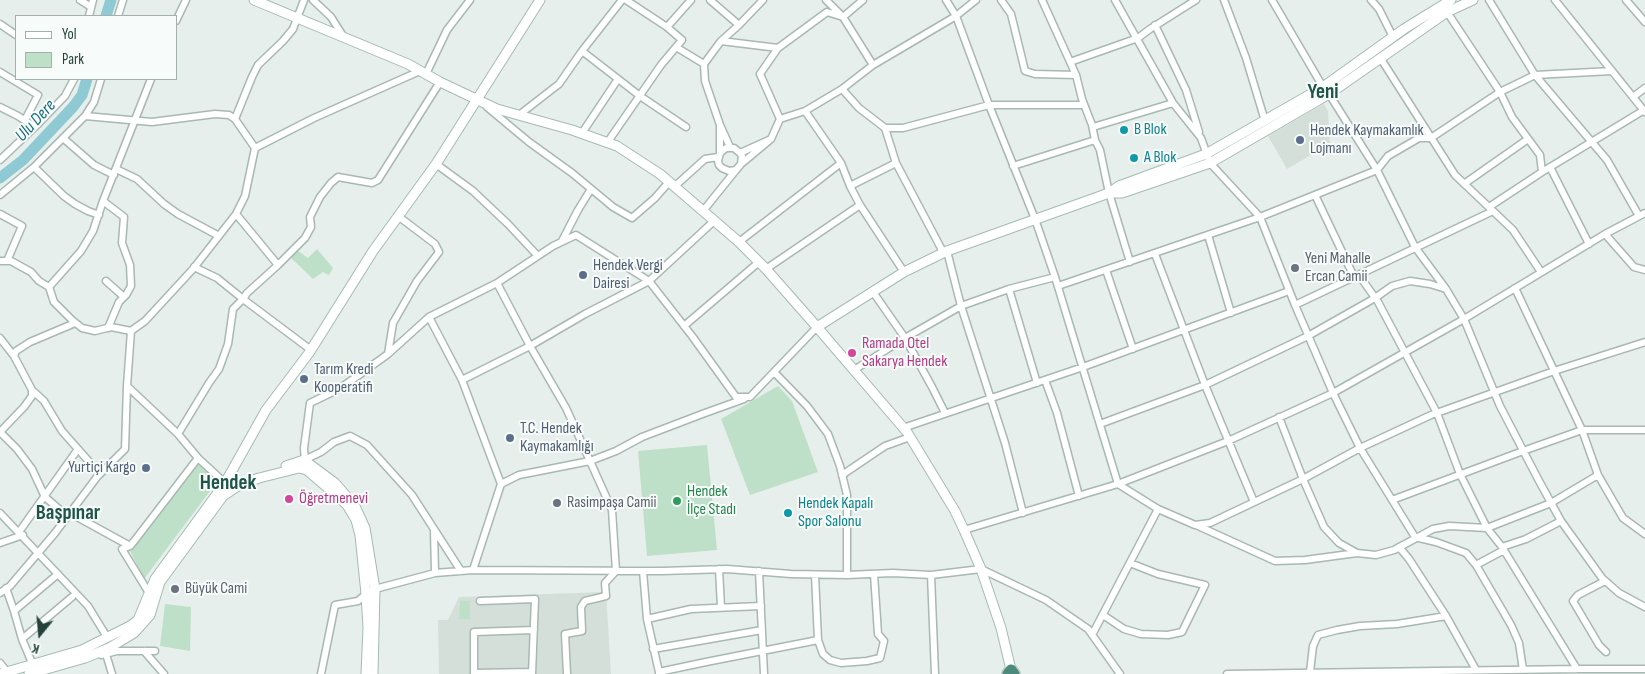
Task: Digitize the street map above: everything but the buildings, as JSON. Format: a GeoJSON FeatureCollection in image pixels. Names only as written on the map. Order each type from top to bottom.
{"type":"FeatureCollection","features":[{"type":"Feature","properties":{"kind":"main road"},"geometry":{"type":"LineString","coordinates":[[254,0],[408,64],[496,110],[582,133],[617,146],[671,185],[739,242],[766,269],[817,327],[910,437],[955,511],[981,569],[1001,628],[1011,673]]}},
{"type":"Feature","properties":{"kind":"main road"},"geometry":{"type":"LineString","coordinates":[[5,673],[82,650],[130,626],[138,620],[155,579],[225,483],[266,410],[311,350],[374,251],[436,164],[540,0]]}},
{"type":"Feature","properties":{"kind":"main road"},"geometry":{"type":"LineString","coordinates":[[1109,192],[1122,193],[1210,163],[1326,90],[1393,37],[1451,0]]}},
{"type":"Feature","properties":{"kind":"main road"},"geometry":{"type":"LineString","coordinates":[[817,327],[904,272],[945,252],[1206,154],[1381,59],[1447,12],[1473,0]]}},
{"type":"Feature","properties":{"kind":"main road"},"geometry":{"type":"LineString","coordinates":[[225,483],[304,460],[334,483],[355,506],[365,528],[375,589],[373,674]]}},
{"type":"Feature","properties":{"kind":"main road"},"geometry":{"type":"LineString","coordinates":[[29,674],[85,658],[109,648],[134,633],[150,615],[160,582],[223,496],[238,486],[259,478],[299,468],[307,470],[347,505],[356,520],[360,535],[366,594],[368,628],[366,674]]}},
{"type":"Feature","properties":{"kind":"main road"},"geometry":{"type":"LineString","coordinates":[[223,496],[225,483]]}},
{"type":"Feature","properties":{"kind":"street"},"geometry":{"type":"LineString","coordinates":[[80,0],[92,3]]}},
{"type":"Feature","properties":{"kind":"street"},"geometry":{"type":"LineString","coordinates":[[118,15],[123,0]]}},
{"type":"Feature","properties":{"kind":"street"},"geometry":{"type":"LineString","coordinates":[[178,17],[186,0]]}},
{"type":"Feature","properties":{"kind":"street"},"geometry":{"type":"LineString","coordinates":[[236,119],[258,65],[293,30],[296,17],[304,0]]}},
{"type":"Feature","properties":{"kind":"street"},"geometry":{"type":"LineString","coordinates":[[313,0],[331,17],[343,36]]}},
{"type":"Feature","properties":{"kind":"street"},"geometry":{"type":"LineString","coordinates":[[255,148],[314,118],[423,73],[447,30],[470,0]]}},
{"type":"Feature","properties":{"kind":"street"},"geometry":{"type":"LineString","coordinates":[[519,115],[559,84],[622,0]]}},
{"type":"Feature","properties":{"kind":"street"},"geometry":{"type":"LineString","coordinates":[[607,143],[661,65],[682,40],[667,27],[626,0]]}},
{"type":"Feature","properties":{"kind":"street"},"geometry":{"type":"LineString","coordinates":[[667,27],[691,0]]}},
{"type":"Feature","properties":{"kind":"street"},"geometry":{"type":"LineString","coordinates":[[710,0],[739,25]]}},
{"type":"Feature","properties":{"kind":"street"},"geometry":{"type":"LineString","coordinates":[[730,147],[720,125],[705,81],[704,64],[721,41],[762,0]]}},
{"type":"Feature","properties":{"kind":"street"},"geometry":{"type":"LineString","coordinates":[[826,0],[843,17],[873,65]]}},
{"type":"Feature","properties":{"kind":"street"},"geometry":{"type":"LineString","coordinates":[[843,17],[863,0]]}},
{"type":"Feature","properties":{"kind":"street"},"geometry":{"type":"LineString","coordinates":[[946,0],[956,16],[988,105],[1035,219],[1058,286],[1118,484],[1158,508],[1275,561],[1305,560],[1357,553],[1376,555],[1394,550],[1433,529],[1449,526],[1486,528],[1551,503],[1598,475]]}},
{"type":"Feature","properties":{"kind":"street"},"geometry":{"type":"LineString","coordinates":[[703,211],[741,164],[771,139],[780,119],[805,111],[842,89],[873,65],[956,16],[976,0]]}},
{"type":"Feature","properties":{"kind":"street"},"geometry":{"type":"LineString","coordinates":[[1001,0],[1012,14],[1025,70],[1035,74],[1076,75]]}},
{"type":"Feature","properties":{"kind":"street"},"geometry":{"type":"LineString","coordinates":[[1042,0],[1076,75],[1084,105],[1093,127],[1095,140],[1100,150],[1109,192],[1130,262]]}},
{"type":"Feature","properties":{"kind":"street"},"geometry":{"type":"LineString","coordinates":[[1115,0],[1173,103],[1201,138]]}},
{"type":"Feature","properties":{"kind":"street"},"geometry":{"type":"LineString","coordinates":[[1070,62],[1138,38],[1155,25],[1196,0]]}},
{"type":"Feature","properties":{"kind":"street"},"geometry":{"type":"LineString","coordinates":[[1224,0],[1246,58],[1265,121]]}},
{"type":"Feature","properties":{"kind":"street"},"geometry":{"type":"LineString","coordinates":[[1272,0],[1376,170],[1415,247],[1464,319],[1495,393],[1561,521],[1605,580],[1619,593],[1645,607]]}},
{"type":"Feature","properties":{"kind":"street"},"geometry":{"type":"LineString","coordinates":[[964,530],[1118,484],[1228,441],[1280,418],[1333,393],[1464,319],[1605,234],[1642,215],[1607,160],[1535,75],[1489,0]]}},
{"type":"Feature","properties":{"kind":"street"},"geometry":{"type":"LineString","coordinates":[[1295,305],[1491,209],[1542,172],[1644,111],[1555,0]]}},
{"type":"Feature","properties":{"kind":"street"},"geometry":{"type":"LineString","coordinates":[[1626,0],[1645,22]]}},
{"type":"Feature","properties":{"kind":"street"},"geometry":{"type":"LineString","coordinates":[[1375,1],[1393,37]]}},
{"type":"Feature","properties":{"kind":"street"},"geometry":{"type":"LineString","coordinates":[[780,119],[760,74],[778,48],[827,12],[843,17]]}},
{"type":"Feature","properties":{"kind":"street"},"geometry":{"type":"LineString","coordinates":[[1447,12],[1500,92],[1512,117],[1540,155],[1542,172]]}},
{"type":"Feature","properties":{"kind":"street"},"geometry":{"type":"LineString","coordinates":[[0,24],[15,34]]}},
{"type":"Feature","properties":{"kind":"street"},"geometry":{"type":"LineString","coordinates":[[1155,25],[1186,90],[1210,163],[1260,217],[1308,336],[1360,448],[1416,537],[1466,553],[1476,565],[1511,625],[1519,643],[1524,670]]}},
{"type":"Feature","properties":{"kind":"street"},"geometry":{"type":"LineString","coordinates":[[721,41],[778,48]]}},
{"type":"Feature","properties":{"kind":"street"},"geometry":{"type":"LineString","coordinates":[[676,46],[704,64]]}},
{"type":"Feature","properties":{"kind":"street"},"geometry":{"type":"LineString","coordinates":[[582,51],[640,96],[686,127]]}},
{"type":"Feature","properties":{"kind":"street"},"geometry":{"type":"LineString","coordinates":[[1381,59],[1455,175],[1513,230],[1541,272]]}},
{"type":"Feature","properties":{"kind":"street"},"geometry":{"type":"LineString","coordinates":[[1058,286],[1260,217],[1376,170],[1388,156],[1419,138],[1431,138],[1500,92],[1535,75],[1612,71]]}},
{"type":"Feature","properties":{"kind":"street"},"geometry":{"type":"LineString","coordinates":[[0,72],[38,95],[24,120]]}},
{"type":"Feature","properties":{"kind":"street"},"geometry":{"type":"LineString","coordinates":[[582,133],[618,79]]}},
{"type":"Feature","properties":{"kind":"street"},"geometry":{"type":"LineString","coordinates":[[0,160],[65,96],[73,80]]}},
{"type":"Feature","properties":{"kind":"street"},"geometry":{"type":"LineString","coordinates":[[0,195],[34,167],[85,116],[94,102],[101,80]]}},
{"type":"Feature","properties":{"kind":"street"},"geometry":{"type":"LineString","coordinates":[[49,287],[81,250],[93,231],[151,80]]}},
{"type":"Feature","properties":{"kind":"street"},"geometry":{"type":"LineString","coordinates":[[178,434],[219,369],[228,344],[233,309],[247,293],[305,238],[311,227],[310,217],[320,197],[331,183],[338,177],[372,183],[378,180],[440,82]]}},
{"type":"Feature","properties":{"kind":"street"},"geometry":{"type":"LineString","coordinates":[[1633,97],[1645,88]]}},
{"type":"Feature","properties":{"kind":"street"},"geometry":{"type":"LineString","coordinates":[[842,89],[859,108],[885,128],[896,164],[945,252],[1005,443],[1023,513]]}},
{"type":"Feature","properties":{"kind":"street"},"geometry":{"type":"LineString","coordinates":[[477,99],[528,142],[572,173],[613,207],[632,218],[705,159],[719,155],[722,150],[730,147],[738,150],[742,156],[741,164]]}},
{"type":"Feature","properties":{"kind":"street"},"geometry":{"type":"LineString","coordinates":[[1093,127],[1173,103]]}},
{"type":"Feature","properties":{"kind":"street"},"geometry":{"type":"LineString","coordinates":[[885,128],[903,128],[988,105],[1084,105]]}},
{"type":"Feature","properties":{"kind":"street"},"geometry":{"type":"LineString","coordinates":[[0,107],[35,127]]}},
{"type":"Feature","properties":{"kind":"street"},"geometry":{"type":"LineString","coordinates":[[805,111],[841,162],[850,186],[860,204],[904,272]]}},
{"type":"Feature","properties":{"kind":"street"},"geometry":{"type":"LineString","coordinates":[[0,214],[22,226],[4,261],[11,261],[31,272],[49,287],[54,302],[82,328],[95,331],[108,328],[131,331],[145,320],[194,267],[236,214],[245,196],[255,148],[236,119],[229,115],[215,114],[152,122],[136,119],[85,116]]}},
{"type":"Feature","properties":{"kind":"street"},"geometry":{"type":"LineString","coordinates":[[720,125],[719,164],[722,168],[729,171],[736,170]]}},
{"type":"Feature","properties":{"kind":"street"},"geometry":{"type":"LineString","coordinates":[[63,138],[94,165],[137,179],[178,214],[219,236]]}},
{"type":"Feature","properties":{"kind":"street"},"geometry":{"type":"LineString","coordinates":[[740,152],[771,139]]}},
{"type":"Feature","properties":{"kind":"street"},"geometry":{"type":"LineString","coordinates":[[1464,184],[1528,139]]}},
{"type":"Feature","properties":{"kind":"street"},"geometry":{"type":"LineString","coordinates":[[1013,166],[1095,140]]}},
{"type":"Feature","properties":{"kind":"street"},"geometry":{"type":"LineString","coordinates":[[739,242],[841,162]]}},
{"type":"Feature","properties":{"kind":"street"},"geometry":{"type":"LineString","coordinates":[[436,164],[473,191],[508,224],[537,256]]}},
{"type":"Feature","properties":{"kind":"street"},"geometry":{"type":"LineString","coordinates":[[850,186],[896,164]]}},
{"type":"Feature","properties":{"kind":"street"},"geometry":{"type":"LineString","coordinates":[[34,167],[64,196],[88,211],[99,215]]}},
{"type":"Feature","properties":{"kind":"street"},"geometry":{"type":"LineString","coordinates":[[1550,167],[1589,244]]}},
{"type":"Feature","properties":{"kind":"street"},"geometry":{"type":"LineString","coordinates":[[562,241],[591,189]]}},
{"type":"Feature","properties":{"kind":"street"},"geometry":{"type":"LineString","coordinates":[[1315,195],[1356,276],[1375,298],[1436,413],[1460,474],[1486,528],[1503,549],[1577,669]]}},
{"type":"Feature","properties":{"kind":"street"},"geometry":{"type":"LineString","coordinates":[[103,201],[124,217],[122,243],[130,265],[131,286],[119,302],[108,328]]}},
{"type":"Feature","properties":{"kind":"street"},"geometry":{"type":"LineString","coordinates":[[766,269],[860,204]]}},
{"type":"Feature","properties":{"kind":"street"},"geometry":{"type":"LineString","coordinates":[[236,214],[278,265]]}},
{"type":"Feature","properties":{"kind":"street"},"geometry":{"type":"LineString","coordinates":[[388,354],[393,323],[417,282],[439,252],[435,244],[398,216]]}},
{"type":"Feature","properties":{"kind":"street"},"geometry":{"type":"LineString","coordinates":[[462,380],[530,346],[585,314],[649,281],[714,221]]}},
{"type":"Feature","properties":{"kind":"street"},"geometry":{"type":"LineString","coordinates":[[307,470],[304,460],[304,448],[310,403],[339,389],[388,354],[429,317],[497,282],[576,234],[649,281],[736,397],[750,397]]}},
{"type":"Feature","properties":{"kind":"street"},"geometry":{"type":"LineString","coordinates":[[1605,234],[1634,267],[1645,270]]}},
{"type":"Feature","properties":{"kind":"street"},"geometry":{"type":"LineString","coordinates":[[1208,235],[1231,313]]}},
{"type":"Feature","properties":{"kind":"street"},"geometry":{"type":"LineString","coordinates":[[1155,254],[1205,385],[1254,502]]}},
{"type":"Feature","properties":{"kind":"street"},"geometry":{"type":"LineString","coordinates":[[684,326],[759,262]]}},
{"type":"Feature","properties":{"kind":"street"},"geometry":{"type":"LineString","coordinates":[[194,267],[217,278],[311,350]]}},
{"type":"Feature","properties":{"kind":"street"},"geometry":{"type":"LineString","coordinates":[[1106,270],[1133,349]]}},
{"type":"Feature","properties":{"kind":"street"},"geometry":{"type":"LineString","coordinates":[[854,370],[905,338],[962,306],[1055,277]]}},
{"type":"Feature","properties":{"kind":"street"},"geometry":{"type":"LineString","coordinates":[[106,281],[124,297]]}},
{"type":"Feature","properties":{"kind":"street"},"geometry":{"type":"LineString","coordinates":[[1100,424],[1205,385],[1308,336],[1375,298],[1392,286],[1410,281],[1430,284],[1446,290]]}},
{"type":"Feature","properties":{"kind":"street"},"geometry":{"type":"LineString","coordinates":[[497,282],[530,346],[566,408],[612,510],[616,571],[605,583],[606,596],[585,601],[581,607],[582,631],[565,634],[567,674]]}},
{"type":"Feature","properties":{"kind":"street"},"geometry":{"type":"LineString","coordinates":[[1515,288],[1582,430],[1598,475],[1623,518],[1645,534]]}},
{"type":"Feature","properties":{"kind":"street"},"geometry":{"type":"LineString","coordinates":[[1009,290],[1037,383]]}},
{"type":"Feature","properties":{"kind":"street"},"geometry":{"type":"LineString","coordinates":[[903,428],[1083,367],[1290,291]]}},
{"type":"Feature","properties":{"kind":"street"},"geometry":{"type":"LineString","coordinates":[[873,292],[905,338],[945,413]]}},
{"type":"Feature","properties":{"kind":"street"},"geometry":{"type":"LineString","coordinates":[[429,317],[462,380],[501,484],[473,570]]}},
{"type":"Feature","properties":{"kind":"street"},"geometry":{"type":"LineString","coordinates":[[14,356],[16,350],[30,342],[75,323]]}},
{"type":"Feature","properties":{"kind":"street"},"geometry":{"type":"LineString","coordinates":[[501,484],[519,475],[590,461],[616,451],[642,437],[750,397],[817,327]]}},
{"type":"Feature","properties":{"kind":"street"},"geometry":{"type":"LineString","coordinates":[[0,594],[10,586],[38,553],[100,474],[125,449],[131,331]]}},
{"type":"Feature","properties":{"kind":"street"},"geometry":{"type":"LineString","coordinates":[[0,338],[14,356],[32,390],[44,401],[62,431],[100,474]]}},
{"type":"Feature","properties":{"kind":"street"},"geometry":{"type":"LineString","coordinates":[[1195,525],[1210,523],[1303,479],[1360,448],[1436,413],[1554,371],[1645,342]]}},
{"type":"Feature","properties":{"kind":"street"},"geometry":{"type":"LineString","coordinates":[[774,372],[806,406],[828,434],[847,495],[847,575]]}},
{"type":"Feature","properties":{"kind":"street"},"geometry":{"type":"LineString","coordinates":[[1045,380],[1057,413],[1079,496]]}},
{"type":"Feature","properties":{"kind":"street"},"geometry":{"type":"LineString","coordinates":[[127,386],[178,434],[198,458],[225,483]]}},
{"type":"Feature","properties":{"kind":"street"},"geometry":{"type":"LineString","coordinates":[[32,390],[32,396],[24,408],[0,432],[17,449],[32,469],[45,496],[69,514],[130,546]]}},
{"type":"Feature","properties":{"kind":"street"},"geometry":{"type":"LineString","coordinates":[[1280,418],[1303,479],[1324,527],[1339,544],[1357,553]]}},
{"type":"Feature","properties":{"kind":"street"},"geometry":{"type":"LineString","coordinates":[[1392,500],[1523,450],[1582,430],[1645,430]]}},
{"type":"Feature","properties":{"kind":"street"},"geometry":{"type":"LineString","coordinates":[[304,460],[321,452],[334,442],[350,436],[367,445],[412,495],[461,571]]}},
{"type":"Feature","properties":{"kind":"street"},"geometry":{"type":"LineString","coordinates":[[842,475],[885,446],[910,437]]}},
{"type":"Feature","properties":{"kind":"street"},"geometry":{"type":"LineString","coordinates":[[0,543],[21,534],[78,449]]}},
{"type":"Feature","properties":{"kind":"street"},"geometry":{"type":"LineString","coordinates":[[149,595],[122,549],[130,546],[198,458]]}},
{"type":"Feature","properties":{"kind":"street"},"geometry":{"type":"LineString","coordinates":[[1092,635],[1158,508]]}},
{"type":"Feature","properties":{"kind":"street"},"geometry":{"type":"LineString","coordinates":[[0,513],[88,606],[107,637]]}},
{"type":"Feature","properties":{"kind":"street"},"geometry":{"type":"LineString","coordinates":[[1476,565],[1503,549],[1561,521]]}},
{"type":"Feature","properties":{"kind":"street"},"geometry":{"type":"LineString","coordinates":[[434,529],[434,573]]}},
{"type":"Feature","properties":{"kind":"street"},"geometry":{"type":"LineString","coordinates":[[1399,547],[1409,559],[1446,616],[1476,670]]}},
{"type":"Feature","properties":{"kind":"street"},"geometry":{"type":"LineString","coordinates":[[1103,615],[1124,629],[1141,634],[1168,635],[1182,632],[1205,585],[1158,574],[1130,563]]}},
{"type":"Feature","properties":{"kind":"street"},"geometry":{"type":"LineString","coordinates":[[321,674],[335,605],[358,601],[375,589],[434,573],[473,570],[643,571],[719,569],[816,575],[931,574],[981,569],[1046,600],[1088,629],[1120,674]]}},
{"type":"Feature","properties":{"kind":"street"},"geometry":{"type":"LineString","coordinates":[[719,569],[721,608]]}},
{"type":"Feature","properties":{"kind":"street"},"geometry":{"type":"LineString","coordinates":[[643,571],[647,619],[659,673],[818,640]]}},
{"type":"Feature","properties":{"kind":"street"},"geometry":{"type":"LineString","coordinates":[[758,571],[764,674]]}},
{"type":"Feature","properties":{"kind":"street"},"geometry":{"type":"LineString","coordinates":[[14,611],[58,574]]}},
{"type":"Feature","properties":{"kind":"street"},"geometry":{"type":"LineString","coordinates":[[816,575],[818,640],[823,654],[830,660],[841,663],[880,658],[884,641],[878,634],[874,574]]}},
{"type":"Feature","properties":{"kind":"street"},"geometry":{"type":"LineString","coordinates":[[931,574],[935,674]]}},
{"type":"Feature","properties":{"kind":"street"},"geometry":{"type":"LineString","coordinates":[[1605,580],[1578,595],[1573,601],[1599,646],[1606,652]]}},
{"type":"Feature","properties":{"kind":"street"},"geometry":{"type":"LineString","coordinates":[[6,588],[32,664]]}},
{"type":"Feature","properties":{"kind":"street"},"geometry":{"type":"LineString","coordinates":[[22,639],[72,597]]}},
{"type":"Feature","properties":{"kind":"street"},"geometry":{"type":"LineString","coordinates":[[480,601],[535,600],[534,630],[532,673],[474,672],[474,632],[534,630]]}},
{"type":"Feature","properties":{"kind":"street"},"geometry":{"type":"LineString","coordinates":[[647,619],[662,614],[691,609],[761,606]]}},
{"type":"Feature","properties":{"kind":"street"},"geometry":{"type":"LineString","coordinates":[[1310,672],[1313,646],[1318,635],[1360,626],[1397,624],[1446,616]]}},
{"type":"Feature","properties":{"kind":"street"},"geometry":{"type":"LineString","coordinates":[[653,649],[762,630]]}},
{"type":"Feature","properties":{"kind":"street"},"geometry":{"type":"LineString","coordinates":[[85,658],[117,651],[155,651]]}},
{"type":"Feature","properties":{"kind":"street"},"geometry":{"type":"LineString","coordinates":[[144,651],[164,674]]}},
{"type":"Feature","properties":{"kind":"street"},"geometry":{"type":"LineString","coordinates":[[106,654],[112,674]]}},
{"type":"Feature","properties":{"kind":"street"},"geometry":{"type":"LineString","coordinates":[[0,663],[5,673]]}},
{"type":"Feature","properties":{"kind":"street"},"geometry":{"type":"LineString","coordinates":[[1227,674],[1645,669]]}},
{"type":"Feature","properties":{"kind":"shaded area","name":"Hendek Kaymakamlık Lojmanı"},"geometry":{"type":"Polygon","coordinates":[[[1324,104],[1328,111],[1330,144],[1287,169],[1268,136],[1324,104]]]}},
{"type":"Feature","properties":{"kind":"shaded area"},"geometry":{"type":"Polygon","coordinates":[[[606,592],[611,674],[439,674],[438,620],[448,620],[459,597],[606,592]]]}},
{"type":"Feature","properties":{"kind":"green space"},"geometry":{"type":"Polygon","coordinates":[[[317,249],[333,268],[329,275],[323,272],[313,279],[290,257],[297,250],[308,258],[317,249]]]}},
{"type":"Feature","properties":{"kind":"green space"},"geometry":{"type":"Polygon","coordinates":[[[778,386],[792,401],[818,472],[750,495],[721,419],[778,386]]]}},
{"type":"Feature","properties":{"kind":"green space","name":"Hendek İlçe Stadı"},"geometry":{"type":"Polygon","coordinates":[[[707,445],[717,550],[647,556],[638,451],[707,445]]]}},
{"type":"Feature","properties":{"kind":"green space"},"geometry":{"type":"Polygon","coordinates":[[[200,460],[219,479],[144,579],[130,551],[200,460]]]}},
{"type":"Feature","properties":{"kind":"green space"},"geometry":{"type":"Polygon","coordinates":[[[460,601],[470,601],[470,619],[459,619],[460,601]]]}},
{"type":"Feature","properties":{"kind":"green space"},"geometry":{"type":"Polygon","coordinates":[[[165,604],[191,607],[190,651],[160,646],[165,604]]]}},
{"type":"Feature","properties":{"kind":"waterway","name":"Ulu Dere"},"geometry":{"type":"LineString","coordinates":[[106,15],[111,0]]}},
{"type":"Feature","properties":{"kind":"waterway","name":"Ulu Dere"},"geometry":{"type":"LineString","coordinates":[[0,178],[23,160],[73,107],[82,95],[87,80]]}},
{"type":"Feature","properties":{"kind":"place","name":"B Blok"},"geometry":{"type":"Point","coordinates":[1124,130]}},
{"type":"Feature","properties":{"kind":"place","name":"Hendek Kaymakamlık Lojmanı"},"geometry":{"type":"Point","coordinates":[1300,140]}},
{"type":"Feature","properties":{"kind":"place","name":"A Blok"},"geometry":{"type":"Point","coordinates":[1134,158]}},
{"type":"Feature","properties":{"kind":"place","name":"Yeni Mahalle Ercan Camii"},"geometry":{"type":"Point","coordinates":[1295,268]}},
{"type":"Feature","properties":{"kind":"place","name":"Hendek Vergi Dairesi"},"geometry":{"type":"Point","coordinates":[583,275]}},
{"type":"Feature","properties":{"kind":"place","name":"Ramada Otel Sakarya Hendek"},"geometry":{"type":"Point","coordinates":[852,353]}},
{"type":"Feature","properties":{"kind":"place","name":"Tarım Kredi Kooperatifi"},"geometry":{"type":"Point","coordinates":[304,379]}},
{"type":"Feature","properties":{"kind":"place","name":"T.C. Hendek Kaymakamlığı"},"geometry":{"type":"Point","coordinates":[510,438]}},
{"type":"Feature","properties":{"kind":"place","name":"Yurtiçi Kargo"},"geometry":{"type":"Point","coordinates":[146,468]}},
{"type":"Feature","properties":{"kind":"place","name":"Öğretmenevi"},"geometry":{"type":"Point","coordinates":[289,499]}},
{"type":"Feature","properties":{"kind":"place","name":"Hendek İlçe Stadı"},"geometry":{"type":"Point","coordinates":[677,501]}},
{"type":"Feature","properties":{"kind":"place","name":"Rasimpaşa Camii"},"geometry":{"type":"Point","coordinates":[557,503]}},
{"type":"Feature","properties":{"kind":"place","name":"Hendek Kapalı Spor Salonu"},"geometry":{"type":"Point","coordinates":[788,513]}},
{"type":"Feature","properties":{"kind":"place","name":"Büyük Cami"},"geometry":{"type":"Point","coordinates":[175,589]}},
{"type":"Feature","properties":{"kind":"district","name":"Yeni"},"geometry":{"type":"Point","coordinates":[1323,93]}},
{"type":"Feature","properties":{"kind":"district","name":"Hendek"},"geometry":{"type":"Point","coordinates":[228,484]}},
{"type":"Feature","properties":{"kind":"district","name":"Başpınar"},"geometry":{"type":"Point","coordinates":[68,514]}}]}
